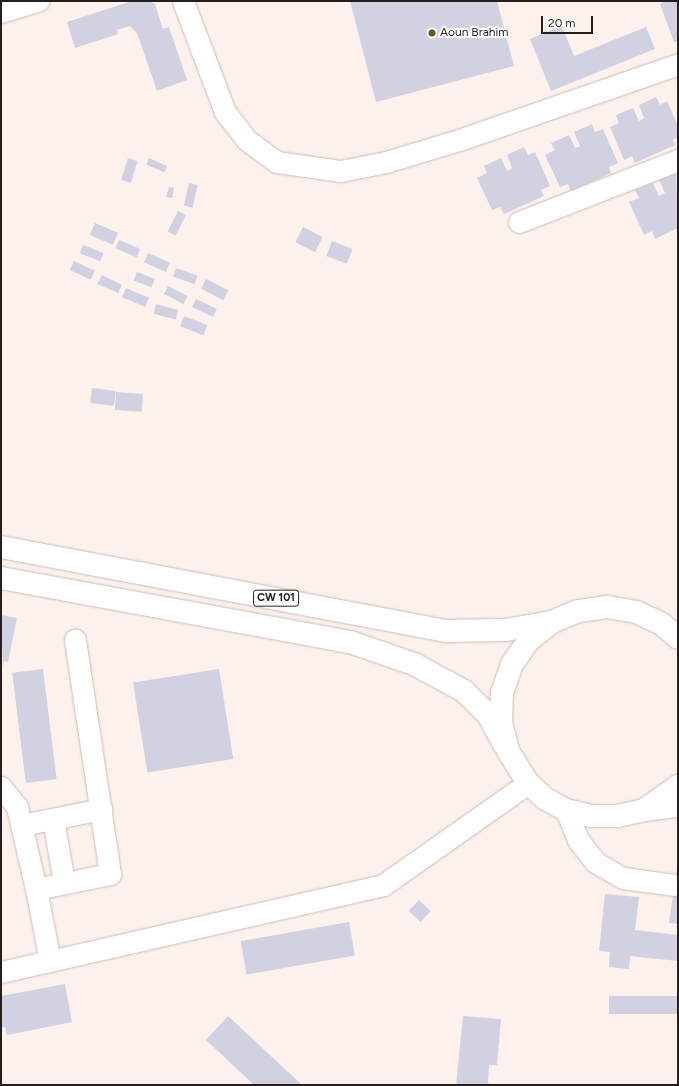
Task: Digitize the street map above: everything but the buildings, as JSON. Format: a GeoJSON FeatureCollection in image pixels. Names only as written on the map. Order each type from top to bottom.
{"type":"FeatureCollection","features":[{"type":"Feature","properties":{"kind":"main road","name":"CW 101"},"geometry":{"type":"LineString","coordinates":[[1,547],[447,631],[506,630],[552,622]]}},
{"type":"Feature","properties":{"kind":"main road","name":"CW 101"},"geometry":{"type":"LineString","coordinates":[[1,578],[350,642],[414,664],[464,691],[489,716],[508,751]]}},
{"type":"Feature","properties":{"kind":"main road"},"geometry":{"type":"LineString","coordinates":[[678,638],[670,625],[636,612],[607,607],[578,611],[552,622],[529,640],[509,671],[502,693],[501,722],[508,751],[528,783],[546,798],[566,810],[592,816],[618,816],[644,810],[678,806]]}},
{"type":"Feature","properties":{"kind":"main road"},"geometry":{"type":"LineString","coordinates":[[644,810],[678,786]]}},
{"type":"Feature","properties":{"kind":"street"},"geometry":{"type":"LineString","coordinates":[[1,12],[38,1]]}},
{"type":"Feature","properties":{"kind":"street"},"geometry":{"type":"LineString","coordinates":[[183,1],[224,112],[248,141],[278,162],[341,171],[386,162],[459,140],[678,64]]}},
{"type":"Feature","properties":{"kind":"street"},"geometry":{"type":"LineString","coordinates":[[519,222],[678,160]]}},
{"type":"Feature","properties":{"kind":"street"},"geometry":{"type":"LineString","coordinates":[[36,889],[97,876],[93,811],[75,640]]}},
{"type":"Feature","properties":{"kind":"street"},"geometry":{"type":"LineString","coordinates":[[1,972],[382,885],[528,783]]}},
{"type":"Feature","properties":{"kind":"street"},"geometry":{"type":"LineString","coordinates":[[1,788],[17,808],[22,825],[50,961]]}},
{"type":"Feature","properties":{"kind":"street"},"geometry":{"type":"LineString","coordinates":[[566,810],[578,840],[595,862],[623,878],[674,885]]}},
{"type":"Feature","properties":{"kind":"street"},"geometry":{"type":"LineString","coordinates":[[22,825],[93,811]]}},
{"type":"Feature","properties":{"kind":"street"},"geometry":{"type":"LineString","coordinates":[[53,819],[64,883]]}},
{"type":"Feature","properties":{"kind":"place","name":"Aoun Brahim"},"geometry":{"type":"Point","coordinates":[432,33]}}]}
